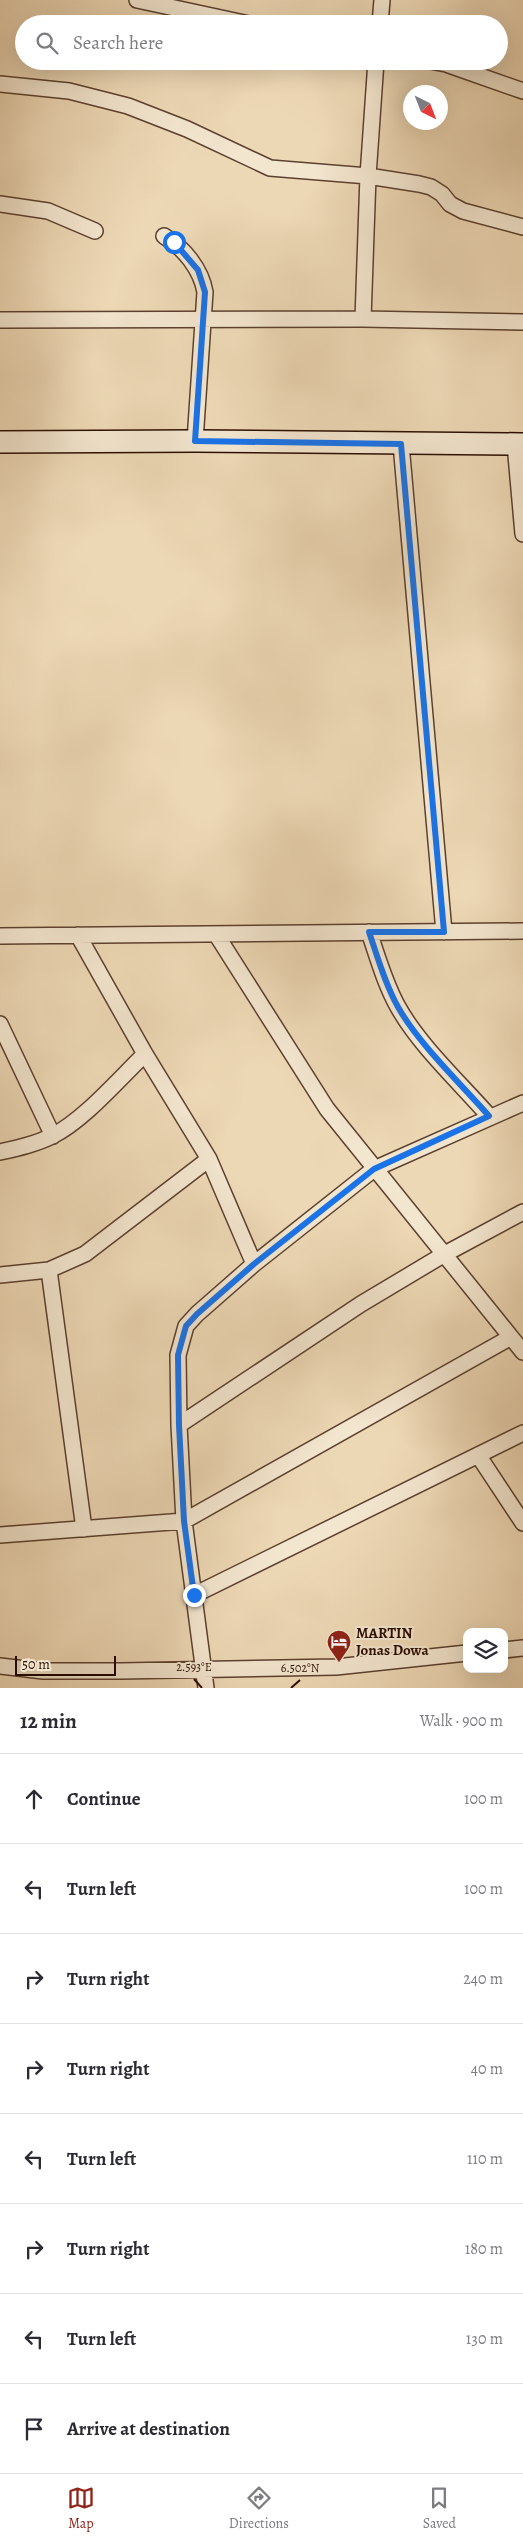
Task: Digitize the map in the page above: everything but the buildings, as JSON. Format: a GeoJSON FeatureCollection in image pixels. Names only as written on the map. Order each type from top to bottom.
{"type":"FeatureCollection","features":[{"type":"Feature","properties":{"kind":"street"},"geometry":{"type":"LineString","coordinates":[[138,0],[207,15]]}},
{"type":"Feature","properties":{"kind":"street"},"geometry":{"type":"LineString","coordinates":[[381,15],[382,0]]}},
{"type":"Feature","properties":{"kind":"street"},"geometry":{"type":"LineString","coordinates":[[363,319],[368,176],[375,70]]}},
{"type":"Feature","properties":{"kind":"street"},"geometry":{"type":"LineString","coordinates":[[463,70],[523,91]]}},
{"type":"Feature","properties":{"kind":"street"},"geometry":{"type":"LineString","coordinates":[[0,84],[69,91],[128,106],[187,129],[270,168],[368,176],[430,187],[442,194],[450,204],[463,211],[523,227]]}},
{"type":"Feature","properties":{"kind":"street"},"geometry":{"type":"LineString","coordinates":[[0,204],[48,211],[95,231]]}},
{"type":"Feature","properties":{"kind":"street"},"geometry":{"type":"LineString","coordinates":[[164,236],[182,250],[198,270],[204,283],[195,441]]}},
{"type":"Feature","properties":{"kind":"street"},"geometry":{"type":"LineString","coordinates":[[0,320],[363,319],[523,322]]}},
{"type":"Feature","properties":{"kind":"street"},"geometry":{"type":"LineString","coordinates":[[0,442],[195,441],[519,444],[523,534]]}},
{"type":"Feature","properties":{"kind":"street"},"geometry":{"type":"LineString","coordinates":[[401,444],[444,932]]}},
{"type":"Feature","properties":{"kind":"street"},"geometry":{"type":"LineString","coordinates":[[0,936],[523,931]]}},
{"type":"Feature","properties":{"kind":"street"},"geometry":{"type":"LineString","coordinates":[[369,932],[387,987],[398,1009],[489,1116]]}},
{"type":"Feature","properties":{"kind":"street"},"geometry":{"type":"LineString","coordinates":[[216,934],[312,1088],[374,1169],[523,1352]]}},
{"type":"Feature","properties":{"kind":"street"},"geometry":{"type":"LineString","coordinates":[[78,935],[145,1054],[209,1159],[254,1264]]}},
{"type":"Feature","properties":{"kind":"street"},"geometry":{"type":"LineString","coordinates":[[0,1024],[53,1136]]}},
{"type":"Feature","properties":{"kind":"street"},"geometry":{"type":"LineString","coordinates":[[0,1152],[53,1136],[71,1125],[145,1054]]}},
{"type":"Feature","properties":{"kind":"street"},"geometry":{"type":"LineString","coordinates":[[206,1688],[184,1521],[179,1425],[178,1355],[186,1326],[254,1264],[374,1169],[523,1102]]}},
{"type":"Feature","properties":{"kind":"street"},"geometry":{"type":"LineString","coordinates":[[0,1275],[49,1270],[85,1254],[209,1159]]}},
{"type":"Feature","properties":{"kind":"street"},"geometry":{"type":"LineString","coordinates":[[179,1425],[361,1304],[443,1254],[523,1212]]}},
{"type":"Feature","properties":{"kind":"street"},"geometry":{"type":"LineString","coordinates":[[49,1270],[84,1529]]}},
{"type":"Feature","properties":{"kind":"street"},"geometry":{"type":"LineString","coordinates":[[0,1535],[184,1521],[511,1337]]}},
{"type":"Feature","properties":{"kind":"street"},"geometry":{"type":"LineString","coordinates":[[194,1595],[523,1433]]}},
{"type":"Feature","properties":{"kind":"street"},"geometry":{"type":"LineString","coordinates":[[478,1455],[523,1523]]}},
{"type":"Feature","properties":{"kind":"street"},"geometry":{"type":"LineString","coordinates":[[508,1650],[523,1648]]}},
{"type":"Feature","properties":{"kind":"street"},"geometry":{"type":"LineString","coordinates":[[0,1666],[43,1671],[336,1668],[463,1653]]}},
{"type":"Feature","properties":{"kind":"place","name":"MARTIN Jonas Dowa"},"geometry":{"type":"Point","coordinates":[339,1663]}},
{"type":"Feature","properties":{"kind":"route"},"geometry":{"type":"LineString","coordinates":[[174,242],[198,270],[204,283],[205,292],[195,441],[401,444],[444,932],[369,932],[387,987],[398,1009],[489,1116],[374,1169],[254,1264],[186,1326],[178,1355],[179,1425],[184,1521],[194,1595]]}}]}
